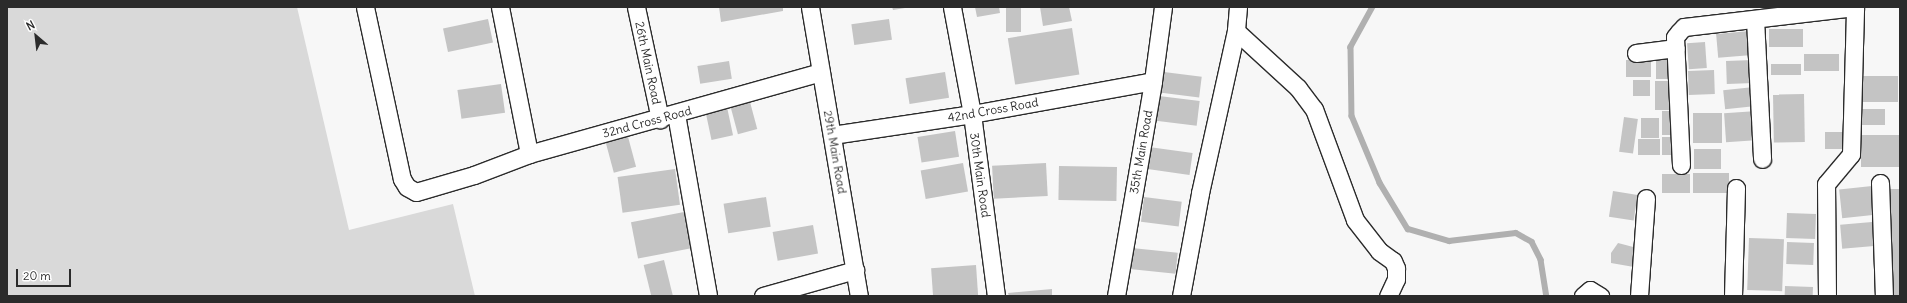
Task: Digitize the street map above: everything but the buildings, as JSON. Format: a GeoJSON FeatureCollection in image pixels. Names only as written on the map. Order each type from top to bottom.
{"type":"FeatureCollection","features":[{"type":"Feature","properties":{"kind":"street","name":"32nd Cross Road"},"geometry":{"type":"LineString","coordinates":[[365,7],[402,179],[407,187],[416,192],[474,176],[529,154],[660,119],[821,72]]}},
{"type":"Feature","properties":{"kind":"street"},"geometry":{"type":"LineString","coordinates":[[500,7],[529,154]]}},
{"type":"Feature","properties":{"kind":"street","name":"26th Main Road"},"geometry":{"type":"LineString","coordinates":[[636,7],[660,119]]}},
{"type":"Feature","properties":{"kind":"street","name":"29th Main Road"},"geometry":{"type":"LineString","coordinates":[[810,7],[860,296]]}},
{"type":"Feature","properties":{"kind":"street","name":"30th Main Road"},"geometry":{"type":"LineString","coordinates":[[952,7],[972,114],[996,296]]}},
{"type":"Feature","properties":{"kind":"street","name":"35th Main Road"},"geometry":{"type":"LineString","coordinates":[[1116,296],[1153,81],[1163,7]]}},
{"type":"Feature","properties":{"kind":"street"},"geometry":{"type":"LineString","coordinates":[[1181,296],[1200,193],[1236,31],[1238,7]]}},
{"type":"Feature","properties":{"kind":"street"},"geometry":{"type":"LineString","coordinates":[[1681,165],[1676,37],[1684,27],[1755,19],[1790,11],[1855,7],[1851,154],[1826,184],[1826,296]]}},
{"type":"Feature","properties":{"kind":"street"},"geometry":{"type":"LineString","coordinates":[[1755,19],[1762,159]]}},
{"type":"Feature","properties":{"kind":"street"},"geometry":{"type":"LineString","coordinates":[[1236,31],[1298,88],[1314,109],[1355,220],[1379,251],[1393,261],[1396,268],[1396,279],[1388,296]]}},
{"type":"Feature","properties":{"kind":"street"},"geometry":{"type":"LineString","coordinates":[[1636,53],[1676,48]]}},
{"type":"Feature","properties":{"kind":"street","name":"42nd Cross Road"},"geometry":{"type":"LineString","coordinates":[[832,135],[972,114],[1153,81]]}},
{"type":"Feature","properties":{"kind":"street"},"geometry":{"type":"LineString","coordinates":[[676,114],[708,296]]}},
{"type":"Feature","properties":{"kind":"street"},"geometry":{"type":"LineString","coordinates":[[1880,183],[1884,296]]}},
{"type":"Feature","properties":{"kind":"street"},"geometry":{"type":"LineString","coordinates":[[1733,296],[1736,188]]}},
{"type":"Feature","properties":{"kind":"street"},"geometry":{"type":"LineString","coordinates":[[1639,296],[1646,198]]}},
{"type":"Feature","properties":{"kind":"street"},"geometry":{"type":"LineString","coordinates":[[763,296],[855,270]]}},
{"type":"Feature","properties":{"kind":"street"},"geometry":{"type":"LineString","coordinates":[[1583,296],[1590,290],[1600,296]]}},
{"type":"Feature","properties":{"kind":"shaded area"},"geometry":{"type":"Polygon","coordinates":[[[7,7],[297,7],[349,230],[453,204],[475,296],[7,296],[7,7]]]}},
{"type":"Feature","properties":{"kind":"waterway"},"geometry":{"type":"LineString","coordinates":[[1373,7],[1351,47],[1352,116],[1380,183],[1408,229],[1449,241],[1516,233],[1532,242],[1541,260],[1547,296]]}}]}
